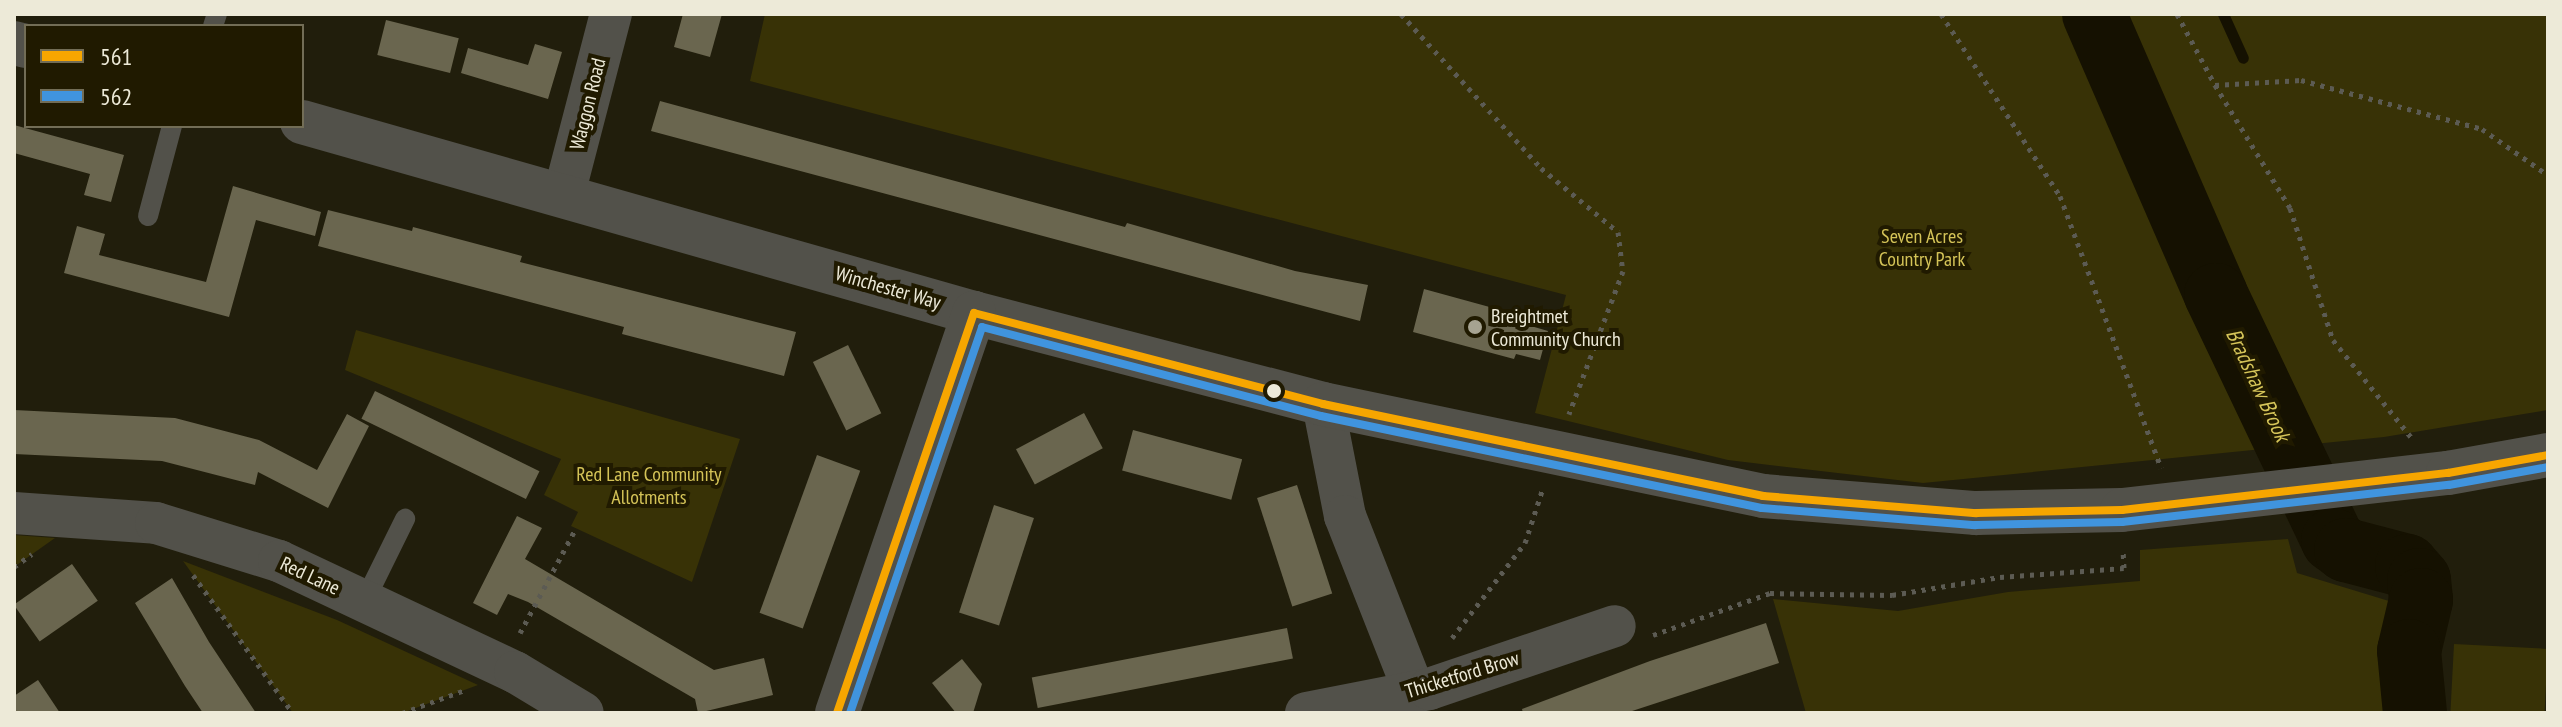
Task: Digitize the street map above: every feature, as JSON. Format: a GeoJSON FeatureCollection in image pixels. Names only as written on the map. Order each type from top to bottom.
{"type":"FeatureCollection","features":[{"type":"Feature","properties":{"kind":"street","name":"Waggon Road"},"geometry":{"type":"LineString","coordinates":[[564,194],[611,14]]}},
{"type":"Feature","properties":{"kind":"street","name":"Winchester Way"},"geometry":{"type":"LineString","coordinates":[[304,123],[974,313],[1323,404],[1553,456],[1763,496],[1976,513],[2122,510],[2448,473],[2548,455]]}},
{"type":"Feature","properties":{"kind":"street"},"geometry":{"type":"LineString","coordinates":[[837,713],[974,313]]}},
{"type":"Feature","properties":{"kind":"street"},"geometry":{"type":"LineString","coordinates":[[1323,404],[1345,516],[1421,690]]}},
{"type":"Feature","properties":{"kind":"street","name":"Red Lane"},"geometry":{"type":"LineString","coordinates":[[14,513],[156,523],[279,561],[509,669],[583,713]]}},
{"type":"Feature","properties":{"kind":"street","name":"Thicketford Brow"},"geometry":{"type":"LineString","coordinates":[[1306,713],[1421,690],[1615,626]]}},
{"type":"Feature","properties":{"kind":"lane"},"geometry":{"type":"LineString","coordinates":[[148,216],[171,128]]}},
{"type":"Feature","properties":{"kind":"lane"},"geometry":{"type":"LineString","coordinates":[[364,602],[405,519]]}},
{"type":"Feature","properties":{"kind":"path"},"geometry":{"type":"LineString","coordinates":[[1401,14],[1541,168],[1618,232],[1623,271],[1553,456],[1525,543],[1434,662],[1421,690]]}},
{"type":"Feature","properties":{"kind":"path"},"geometry":{"type":"LineString","coordinates":[[1941,14],[2060,196],[2192,502]]}},
{"type":"Feature","properties":{"kind":"path"},"geometry":{"type":"LineString","coordinates":[[2177,14],[2215,85],[2290,208],[2333,340],[2401,427],[2448,473]]}},
{"type":"Feature","properties":{"kind":"path"},"geometry":{"type":"LineString","coordinates":[[2215,85],[2301,80],[2467,124],[2507,143],[2548,175]]}},
{"type":"Feature","properties":{"kind":"path"},"geometry":{"type":"LineString","coordinates":[[1615,626],[1644,638],[1770,593],[1892,595],[2000,577],[2124,568],[2122,510]]}},
{"type":"Feature","properties":{"kind":"path"},"geometry":{"type":"LineString","coordinates":[[402,713],[509,669],[576,528]]}},
{"type":"Feature","properties":{"kind":"path"},"geometry":{"type":"LineString","coordinates":[[191,573],[293,713]]}},
{"type":"Feature","properties":{"kind":"green space","name":"Seven Acres Country Park"},"geometry":{"type":"Polygon","coordinates":[[[765,14],[2548,14],[2548,410],[2384,437],[1923,483],[1728,460],[1535,413],[1566,295],[750,81],[765,14]]]}},
{"type":"Feature","properties":{"kind":"green space","name":"Red Lane Community Allotments"},"geometry":{"type":"Polygon","coordinates":[[[356,330],[740,439],[692,582],[571,526],[578,512],[544,495],[561,459],[345,370],[356,330]]]}},
{"type":"Feature","properties":{"kind":"green space"},"geometry":{"type":"Polygon","coordinates":[[[14,535],[55,538],[14,567],[14,535]]]}},
{"type":"Feature","properties":{"kind":"green space"},"geometry":{"type":"Polygon","coordinates":[[[2288,539],[2297,573],[2389,601],[2393,713],[1806,713],[1773,599],[1898,611],[2008,592],[2140,581],[2140,550],[2288,539]]]}},
{"type":"Feature","properties":{"kind":"green space"},"geometry":{"type":"Polygon","coordinates":[[[183,561],[337,620],[478,685],[402,713],[293,713],[183,561]]]}},
{"type":"Feature","properties":{"kind":"green space"},"geometry":{"type":"Polygon","coordinates":[[[2454,644],[2548,649],[2545,713],[2450,713],[2454,644]]]}},
{"type":"Feature","properties":{"kind":"building"},"geometry":{"type":"Polygon","coordinates":[[[683,14],[722,14],[710,57],[674,47],[683,14]]]}},
{"type":"Feature","properties":{"kind":"building"},"geometry":{"type":"Polygon","coordinates":[[[386,20],[459,38],[450,73],[377,55],[386,20]]]}},
{"type":"Feature","properties":{"kind":"building"},"geometry":{"type":"Polygon","coordinates":[[[535,44],[562,52],[548,99],[461,73],[468,48],[528,65],[535,44]]]}},
{"type":"Feature","properties":{"kind":"building"},"geometry":{"type":"Polygon","coordinates":[[[660,101],[1125,227],[1127,223],[1295,271],[1368,285],[1360,321],[651,131],[660,101]]]}},
{"type":"Feature","properties":{"kind":"building"},"geometry":{"type":"Polygon","coordinates":[[[14,125],[124,155],[111,202],[84,195],[90,174],[14,153],[14,125]]]}},
{"type":"Feature","properties":{"kind":"building"},"geometry":{"type":"Polygon","coordinates":[[[233,186],[321,212],[315,236],[256,220],[229,317],[64,273],[77,226],[105,234],[99,255],[206,282],[233,186]]]}},
{"type":"Feature","properties":{"kind":"building"},"geometry":{"type":"Polygon","coordinates":[[[328,210],[412,231],[413,227],[522,256],[520,262],[796,332],[784,376],[622,334],[624,327],[318,246],[328,210]]]}},
{"type":"Feature","properties":{"kind":"building","name":"Breightmet Community Church"},"geometry":{"type":"Polygon","coordinates":[[[1424,289],[1526,317],[1524,324],[1548,331],[1540,360],[1516,354],[1514,359],[1413,332],[1424,289]]]}},
{"type":"Feature","properties":{"kind":"building"},"geometry":{"type":"Polygon","coordinates":[[[848,345],[881,413],[846,430],[813,362],[848,345]]]}},
{"type":"Feature","properties":{"kind":"building"},"geometry":{"type":"Polygon","coordinates":[[[375,391],[539,471],[526,499],[361,419],[375,391]]]}},
{"type":"Feature","properties":{"kind":"building"},"geometry":{"type":"Polygon","coordinates":[[[14,410],[175,418],[259,440],[317,470],[347,414],[369,426],[328,508],[258,472],[255,485],[162,461],[14,454],[14,410]]]}},
{"type":"Feature","properties":{"kind":"building"},"geometry":{"type":"Polygon","coordinates":[[[1084,413],[1103,448],[1035,484],[1016,449],[1084,413]]]}},
{"type":"Feature","properties":{"kind":"building"},"geometry":{"type":"Polygon","coordinates":[[[1133,430],[1242,459],[1231,500],[1122,471],[1133,430]]]}},
{"type":"Feature","properties":{"kind":"building"},"geometry":{"type":"Polygon","coordinates":[[[817,455],[860,471],[803,629],[760,613],[817,455]]]}},
{"type":"Feature","properties":{"kind":"building"},"geometry":{"type":"Polygon","coordinates":[[[1297,485],[1332,593],[1292,606],[1257,498],[1297,485]]]}},
{"type":"Feature","properties":{"kind":"building"},"geometry":{"type":"Polygon","coordinates":[[[994,505],[1034,518],[999,625],[959,612],[994,505]]]}},
{"type":"Feature","properties":{"kind":"building"},"geometry":{"type":"Polygon","coordinates":[[[517,516],[542,528],[525,559],[714,670],[764,658],[773,695],[698,713],[695,699],[528,602],[508,594],[497,615],[473,603],[517,516]]]}},
{"type":"Feature","properties":{"kind":"building"},"geometry":{"type":"Polygon","coordinates":[[[72,564],[98,601],[40,642],[14,605],[72,564]]]}},
{"type":"Feature","properties":{"kind":"building"},"geometry":{"type":"Polygon","coordinates":[[[172,578],[256,713],[203,713],[185,686],[135,603],[172,578]]]}},
{"type":"Feature","properties":{"kind":"building"},"geometry":{"type":"Polygon","coordinates":[[[1766,623],[1779,663],[1626,713],[1523,713],[1522,709],[1650,661],[1766,623]]]}},
{"type":"Feature","properties":{"kind":"building"},"geometry":{"type":"Polygon","coordinates":[[[1287,628],[1293,658],[1038,708],[1032,678],[1287,628]]]}},
{"type":"Feature","properties":{"kind":"building"},"geometry":{"type":"Polygon","coordinates":[[[962,659],[982,684],[973,713],[956,713],[932,683],[962,659]]]}},
{"type":"Feature","properties":{"kind":"building"},"geometry":{"type":"Polygon","coordinates":[[[38,680],[60,713],[14,713],[14,696],[38,680]]]}},
{"type":"Feature","properties":{"kind":"waterway","name":"Bradshaw Brook"},"geometry":{"type":"LineString","coordinates":[[2094,14],[2216,295],[2333,540],[2346,550],[2407,566],[2419,580],[2421,600],[2409,651],[2415,713]]}},
{"type":"Feature","properties":{"kind":"waterway"},"geometry":{"type":"LineString","coordinates":[[2223,14],[2243,58]]}},
{"type":"Feature","properties":{"kind":"transit line","name":"561"},"geometry":{"type":"LineString","coordinates":[[837,713],[974,313],[1323,404],[1763,496],[1976,513],[2122,510],[2448,473],[2548,455]]}},
{"type":"Feature","properties":{"kind":"transit line","name":"562"},"geometry":{"type":"LineString","coordinates":[[850,713],[982,327],[1321,416],[1762,508],[1975,525],[2122,522],[2449,485],[2548,467]]}},
{"type":"Feature","properties":{"kind":"place","name":"Breightmet Community Church"},"geometry":{"type":"Point","coordinates":[1475,327]}}]}
